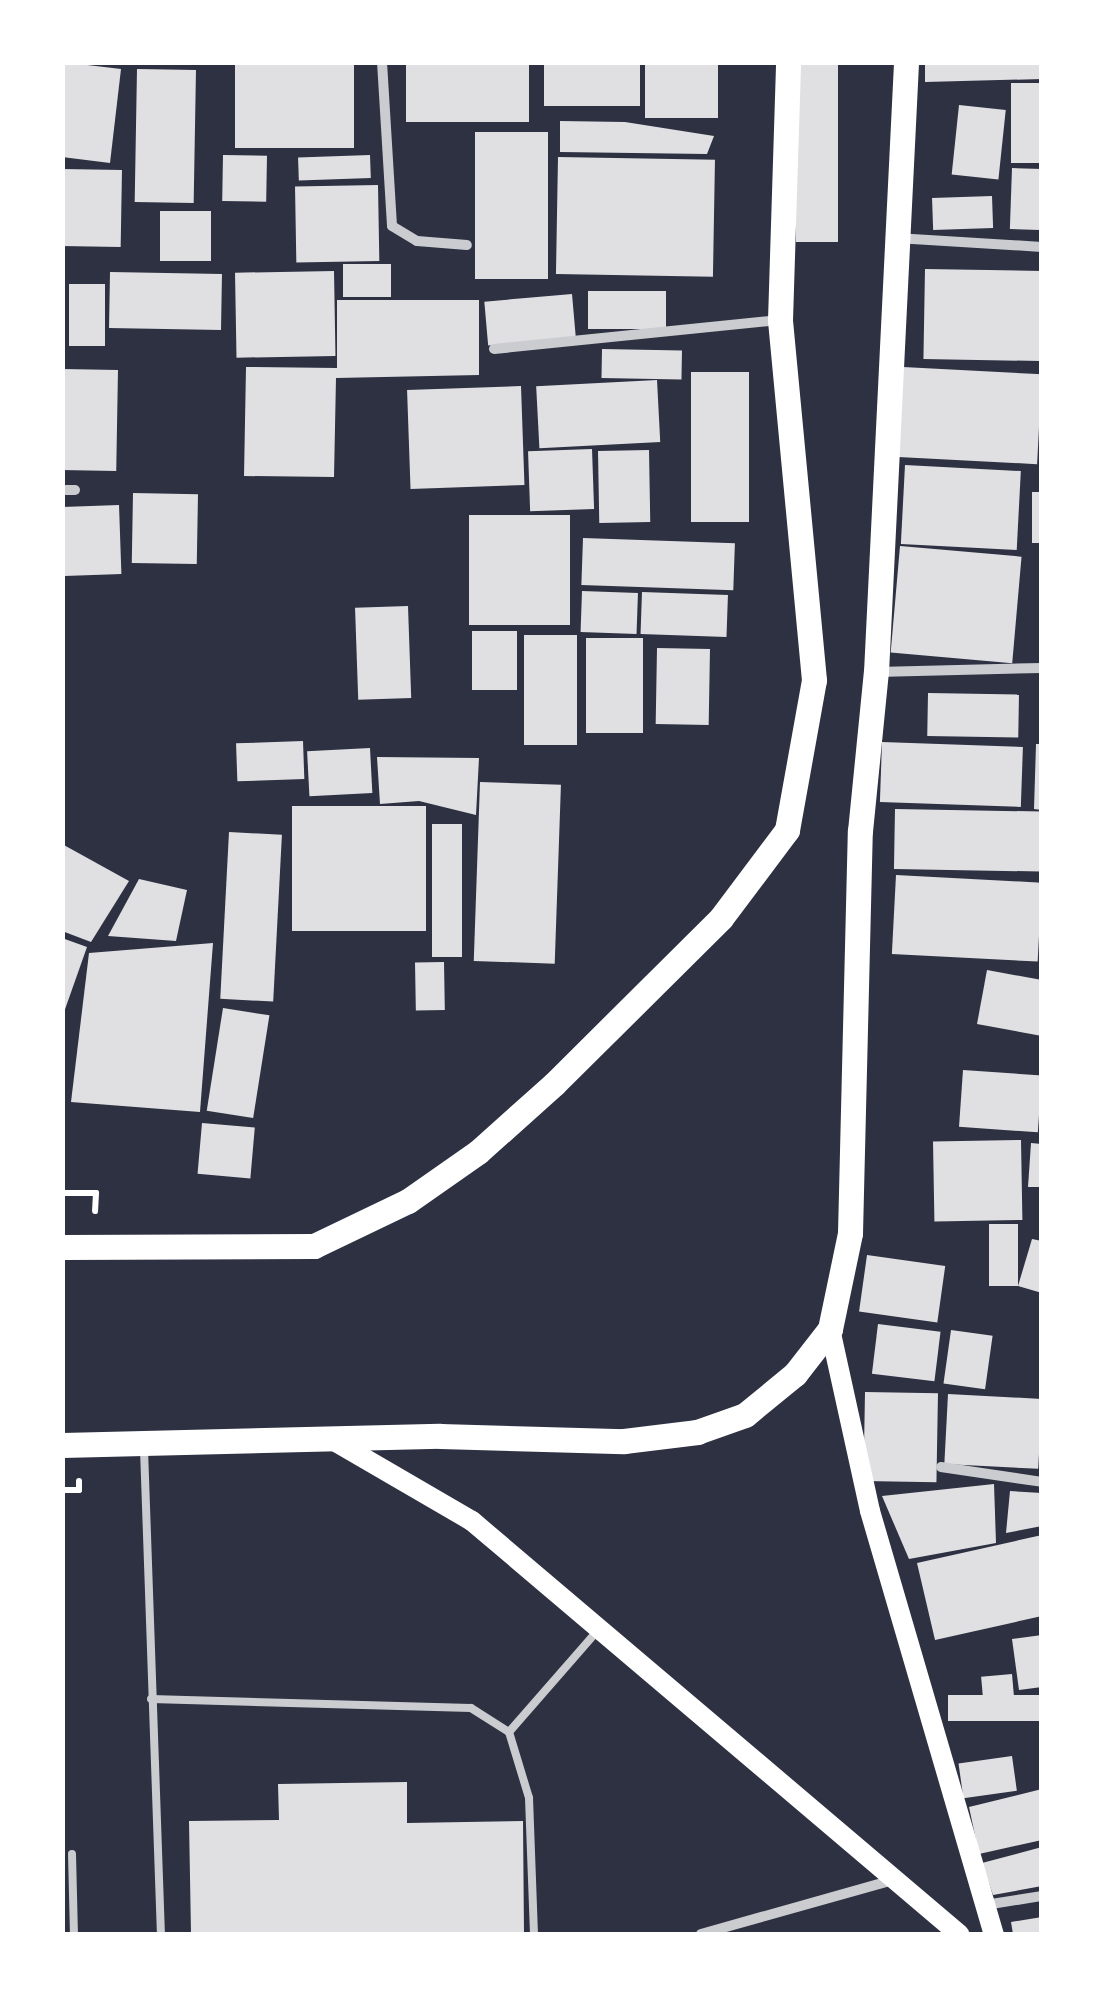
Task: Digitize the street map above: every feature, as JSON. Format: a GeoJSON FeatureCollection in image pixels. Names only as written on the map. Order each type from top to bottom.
{"type":"FeatureCollection","features":[{"type":"Feature","properties":{"kind":"main road"},"geometry":{"type":"LineString","coordinates":[[62,1247],[314,1246],[408,1202],[478,1152],[554,1084],[752,882],[787,830],[814,680],[780,320],[788,62]]}},
{"type":"Feature","properties":{"kind":"main road"},"geometry":{"type":"LineString","coordinates":[[906,62],[876,672],[860,832],[850,1233],[830,1329],[870,1511],[994,1934]]}},
{"type":"Feature","properties":{"kind":"main road"},"geometry":{"type":"LineString","coordinates":[[62,1445],[331,1439],[624,1441],[697,1432],[745,1415],[795,1374],[830,1329]]}},
{"type":"Feature","properties":{"kind":"main road"},"geometry":{"type":"LineString","coordinates":[[331,1439],[472,1521],[960,1934]]}},
{"type":"Feature","properties":{"kind":"street"},"geometry":{"type":"LineString","coordinates":[[382,62],[392,226],[417,241],[467,245]]}},
{"type":"Feature","properties":{"kind":"street"},"geometry":{"type":"LineString","coordinates":[[895,238],[1042,246]]}},
{"type":"Feature","properties":{"kind":"street"},"geometry":{"type":"LineString","coordinates":[[494,349],[780,320]]}},
{"type":"Feature","properties":{"kind":"street"},"geometry":{"type":"LineString","coordinates":[[62,490],[76,490]]}},
{"type":"Feature","properties":{"kind":"street"},"geometry":{"type":"LineString","coordinates":[[876,672],[1042,668]]}},
{"type":"Feature","properties":{"kind":"street"},"geometry":{"type":"LineString","coordinates":[[942,1467],[1042,1482]]}},
{"type":"Feature","properties":{"kind":"street"},"geometry":{"type":"LineString","coordinates":[[702,1934],[898,1878]]}},
{"type":"Feature","properties":{"kind":"street"},"geometry":{"type":"LineString","coordinates":[[984,1905],[1042,1896]]}},
{"type":"Feature","properties":{"kind":"lane"},"geometry":{"type":"LineString","coordinates":[[144,1445],[161,1934]]}},
{"type":"Feature","properties":{"kind":"lane"},"geometry":{"type":"LineString","coordinates":[[508,1732],[599,1629]]}},
{"type":"Feature","properties":{"kind":"lane"},"geometry":{"type":"LineString","coordinates":[[151,1698],[472,1708],[508,1732],[528,1798],[534,1934]]}},
{"type":"Feature","properties":{"kind":"lane"},"geometry":{"type":"LineString","coordinates":[[72,1854],[74,1934]]}},
{"type":"Feature","properties":{"kind":"path"},"geometry":{"type":"LineString","coordinates":[[62,1193],[96,1193]]}},
{"type":"Feature","properties":{"kind":"path"},"geometry":{"type":"LineString","coordinates":[[62,1490],[79,1490]]}},
{"type":"Feature","properties":{"kind":"building"},"geometry":{"type":"Polygon","coordinates":[[[62,62],[121,69],[110,163],[62,157],[62,62]]]}},
{"type":"Feature","properties":{"kind":"building"},"geometry":{"type":"Polygon","coordinates":[[[235,62],[354,62],[354,148],[235,148],[235,62]]]}},
{"type":"Feature","properties":{"kind":"building"},"geometry":{"type":"Polygon","coordinates":[[[406,62],[529,62],[529,122],[406,122],[406,62]]]}},
{"type":"Feature","properties":{"kind":"building"},"geometry":{"type":"Polygon","coordinates":[[[544,62],[640,62],[640,106],[544,106],[544,62]]]}},
{"type":"Feature","properties":{"kind":"building"},"geometry":{"type":"Polygon","coordinates":[[[645,62],[718,62],[718,118],[645,118],[645,62]]]}},
{"type":"Feature","properties":{"kind":"building"},"geometry":{"type":"Polygon","coordinates":[[[796,62],[838,62],[838,242],[796,242],[796,62]]]}},
{"type":"Feature","properties":{"kind":"building"},"geometry":{"type":"Polygon","coordinates":[[[925,62],[1042,62],[1042,79],[925,82],[925,62]]]}},
{"type":"Feature","properties":{"kind":"building"},"geometry":{"type":"Polygon","coordinates":[[[137,69],[196,70],[194,203],[135,202],[137,69]]]}},
{"type":"Feature","properties":{"kind":"building"},"geometry":{"type":"Polygon","coordinates":[[[1011,83],[1042,83],[1042,163],[1011,163],[1011,83]]]}},
{"type":"Feature","properties":{"kind":"building"},"geometry":{"type":"Polygon","coordinates":[[[959,105],[1006,110],[998,180],[952,175],[959,105]]]}},
{"type":"Feature","properties":{"kind":"building"},"geometry":{"type":"Polygon","coordinates":[[[560,121],[625,122],[714,136],[707,154],[560,152],[560,121]]]}},
{"type":"Feature","properties":{"kind":"building"},"geometry":{"type":"Polygon","coordinates":[[[475,132],[548,132],[548,279],[475,279],[475,132]]]}},
{"type":"Feature","properties":{"kind":"building"},"geometry":{"type":"Polygon","coordinates":[[[223,155],[267,156],[266,202],[222,201],[223,155]]]}},
{"type":"Feature","properties":{"kind":"building"},"geometry":{"type":"Polygon","coordinates":[[[370,155],[371,178],[299,180],[298,158],[370,155]]]}},
{"type":"Feature","properties":{"kind":"building"},"geometry":{"type":"Polygon","coordinates":[[[558,157],[715,160],[713,277],[556,274],[558,157]]]}},
{"type":"Feature","properties":{"kind":"building"},"geometry":{"type":"Polygon","coordinates":[[[1012,168],[1042,169],[1040,230],[1010,229],[1012,168]]]}},
{"type":"Feature","properties":{"kind":"building"},"geometry":{"type":"Polygon","coordinates":[[[62,169],[122,170],[121,247],[62,246],[62,169]]]}},
{"type":"Feature","properties":{"kind":"building"},"geometry":{"type":"Polygon","coordinates":[[[378,185],[379,261],[296,262],[295,186],[378,185]]]}},
{"type":"Feature","properties":{"kind":"building"},"geometry":{"type":"Polygon","coordinates":[[[992,196],[993,228],[933,230],[932,198],[992,196]]]}},
{"type":"Feature","properties":{"kind":"building"},"geometry":{"type":"Polygon","coordinates":[[[160,211],[211,211],[211,261],[160,261],[160,211]]]}},
{"type":"Feature","properties":{"kind":"building"},"geometry":{"type":"Polygon","coordinates":[[[343,264],[391,264],[391,297],[343,297],[343,264]]]}},
{"type":"Feature","properties":{"kind":"building"},"geometry":{"type":"Polygon","coordinates":[[[925,269],[1042,271],[1040,361],[923,359],[925,269]]]}},
{"type":"Feature","properties":{"kind":"building"},"geometry":{"type":"Polygon","coordinates":[[[334,271],[335,356],[236,358],[235,273],[334,271]]]}},
{"type":"Feature","properties":{"kind":"building"},"geometry":{"type":"Polygon","coordinates":[[[110,272],[222,274],[221,330],[109,328],[110,272]]]}},
{"type":"Feature","properties":{"kind":"building"},"geometry":{"type":"Polygon","coordinates":[[[69,284],[105,284],[105,346],[69,346],[69,284]]]}},
{"type":"Feature","properties":{"kind":"building"},"geometry":{"type":"Polygon","coordinates":[[[588,291],[666,291],[666,329],[588,329],[588,291]]]}},
{"type":"Feature","properties":{"kind":"building"},"geometry":{"type":"Polygon","coordinates":[[[572,294],[576,338],[488,346],[484,302],[572,294]]]}},
{"type":"Feature","properties":{"kind":"building"},"geometry":{"type":"Polygon","coordinates":[[[337,300],[479,300],[479,375],[336,378],[334,477],[244,476],[246,367],[337,368],[337,300]]]}},
{"type":"Feature","properties":{"kind":"building"},"geometry":{"type":"Polygon","coordinates":[[[602,349],[682,350],[681,379],[601,378],[602,349]]]}},
{"type":"Feature","properties":{"kind":"building"},"geometry":{"type":"Polygon","coordinates":[[[903,367],[1042,374],[1037,464],[898,457],[903,367]]]}},
{"type":"Feature","properties":{"kind":"building"},"geometry":{"type":"Polygon","coordinates":[[[62,369],[118,370],[116,471],[62,470],[62,369]]]}},
{"type":"Feature","properties":{"kind":"building"},"geometry":{"type":"Polygon","coordinates":[[[691,372],[749,372],[749,522],[691,522],[691,372]]]}},
{"type":"Feature","properties":{"kind":"building"},"geometry":{"type":"Polygon","coordinates":[[[657,380],[660,442],[539,448],[536,386],[657,380]]]}},
{"type":"Feature","properties":{"kind":"building"},"geometry":{"type":"Polygon","coordinates":[[[521,386],[524,485],[411,489],[407,390],[521,386]]]}},
{"type":"Feature","properties":{"kind":"building"},"geometry":{"type":"Polygon","coordinates":[[[592,449],[594,509],[530,511],[528,451],[592,449]]]}},
{"type":"Feature","properties":{"kind":"building"},"geometry":{"type":"Polygon","coordinates":[[[649,450],[650,522],[599,523],[598,451],[649,450]]]}},
{"type":"Feature","properties":{"kind":"building"},"geometry":{"type":"Polygon","coordinates":[[[905,465],[1021,471],[1017,550],[901,544],[905,465]]]}},
{"type":"Feature","properties":{"kind":"building"},"geometry":{"type":"Polygon","coordinates":[[[1032,492],[1042,492],[1042,543],[1032,543],[1032,492]]]}},
{"type":"Feature","properties":{"kind":"building"},"geometry":{"type":"Polygon","coordinates":[[[133,493],[198,494],[197,564],[132,563],[133,493]]]}},
{"type":"Feature","properties":{"kind":"building"},"geometry":{"type":"Polygon","coordinates":[[[119,505],[121,574],[64,576],[62,507],[119,505]]]}},
{"type":"Feature","properties":{"kind":"building"},"geometry":{"type":"Polygon","coordinates":[[[469,515],[570,515],[570,625],[469,625],[469,515]]]}},
{"type":"Feature","properties":{"kind":"building"},"geometry":{"type":"Polygon","coordinates":[[[583,538],[735,543],[733,590],[581,585],[583,538]]]}},
{"type":"Feature","properties":{"kind":"building"},"geometry":{"type":"Polygon","coordinates":[[[900,546],[1022,557],[1012,663],[891,653],[900,546]]]}},
{"type":"Feature","properties":{"kind":"building"},"geometry":{"type":"Polygon","coordinates":[[[582,591],[638,593],[637,634],[581,632],[582,591]]]}},
{"type":"Feature","properties":{"kind":"building"},"geometry":{"type":"Polygon","coordinates":[[[642,592],[728,595],[726,637],[641,634],[642,592]]]}},
{"type":"Feature","properties":{"kind":"building"},"geometry":{"type":"Polygon","coordinates":[[[408,606],[411,698],[358,700],[355,608],[408,606]]]}},
{"type":"Feature","properties":{"kind":"building"},"geometry":{"type":"Polygon","coordinates":[[[472,631],[517,631],[517,690],[472,690],[472,631]]]}},
{"type":"Feature","properties":{"kind":"building"},"geometry":{"type":"Polygon","coordinates":[[[524,635],[577,635],[577,745],[524,745],[524,635]]]}},
{"type":"Feature","properties":{"kind":"building"},"geometry":{"type":"Polygon","coordinates":[[[586,638],[643,638],[643,733],[586,733],[586,638]]]}},
{"type":"Feature","properties":{"kind":"building"},"geometry":{"type":"Polygon","coordinates":[[[657,648],[710,649],[709,725],[656,724],[657,648]]]}},
{"type":"Feature","properties":{"kind":"building"},"geometry":{"type":"Polygon","coordinates":[[[928,693],[1019,695],[1018,738],[927,736],[928,693]]]}},
{"type":"Feature","properties":{"kind":"building"},"geometry":{"type":"Polygon","coordinates":[[[303,741],[304,779],[237,781],[236,743],[303,741]]]}},
{"type":"Feature","properties":{"kind":"building"},"geometry":{"type":"Polygon","coordinates":[[[882,742],[1023,747],[1021,807],[880,802],[882,742]]]}},
{"type":"Feature","properties":{"kind":"building"},"geometry":{"type":"Polygon","coordinates":[[[1036,744],[1042,744],[1042,810],[1034,809],[1036,744]]]}},
{"type":"Feature","properties":{"kind":"building"},"geometry":{"type":"Polygon","coordinates":[[[370,748],[372,793],[309,796],[307,751],[370,748]]]}},
{"type":"Feature","properties":{"kind":"building"},"geometry":{"type":"Polygon","coordinates":[[[377,757],[479,758],[476,815],[419,801],[380,804],[377,757]]]}},
{"type":"Feature","properties":{"kind":"building"},"geometry":{"type":"Polygon","coordinates":[[[480,782],[561,785],[555,964],[474,961],[480,782]]]}},
{"type":"Feature","properties":{"kind":"building"},"geometry":{"type":"Polygon","coordinates":[[[292,806],[426,806],[426,931],[292,931],[292,806]]]}},
{"type":"Feature","properties":{"kind":"building"},"geometry":{"type":"Polygon","coordinates":[[[895,809],[1042,812],[1041,872],[894,869],[895,809]]]}},
{"type":"Feature","properties":{"kind":"building"},"geometry":{"type":"Polygon","coordinates":[[[432,824],[462,824],[462,957],[432,957],[432,824]]]}},
{"type":"Feature","properties":{"kind":"building"},"geometry":{"type":"Polygon","coordinates":[[[229,832],[282,835],[273,1002],[220,999],[229,832]]]}},
{"type":"Feature","properties":{"kind":"building"},"geometry":{"type":"Polygon","coordinates":[[[62,844],[129,881],[91,942],[62,931],[62,844]]]}},
{"type":"Feature","properties":{"kind":"building"},"geometry":{"type":"Polygon","coordinates":[[[896,875],[1042,883],[1038,962],[892,954],[896,875]]]}},
{"type":"Feature","properties":{"kind":"building"},"geometry":{"type":"Polygon","coordinates":[[[139,879],[187,890],[176,941],[108,936],[139,879]]]}},
{"type":"Feature","properties":{"kind":"building"},"geometry":{"type":"Polygon","coordinates":[[[62,938],[87,947],[63,1015],[62,1015],[62,938]]]}},
{"type":"Feature","properties":{"kind":"building"},"geometry":{"type":"Polygon","coordinates":[[[213,943],[200,1112],[71,1102],[89,953],[213,943]]]}},
{"type":"Feature","properties":{"kind":"building"},"geometry":{"type":"Polygon","coordinates":[[[444,962],[445,1010],[416,1010],[415,963],[444,962]]]}},
{"type":"Feature","properties":{"kind":"building"},"geometry":{"type":"Polygon","coordinates":[[[987,970],[1042,980],[1042,1036],[977,1024],[987,970]]]}},
{"type":"Feature","properties":{"kind":"building"},"geometry":{"type":"Polygon","coordinates":[[[223,1008],[269,1015],[253,1118],[207,1111],[223,1008]]]}},
{"type":"Feature","properties":{"kind":"building"},"geometry":{"type":"Polygon","coordinates":[[[963,1070],[1042,1076],[1038,1132],[959,1127],[963,1070]]]}},
{"type":"Feature","properties":{"kind":"building"},"geometry":{"type":"Polygon","coordinates":[[[202,1123],[255,1128],[250,1178],[198,1174],[202,1123]]]}},
{"type":"Feature","properties":{"kind":"building"},"geometry":{"type":"Polygon","coordinates":[[[1021,1140],[1022,1220],[934,1222],[933,1142],[1021,1140]]]}},
{"type":"Feature","properties":{"kind":"building"},"geometry":{"type":"Polygon","coordinates":[[[1031,1143],[1042,1144],[1042,1187],[1028,1187],[1031,1143]]]}},
{"type":"Feature","properties":{"kind":"building"},"geometry":{"type":"Polygon","coordinates":[[[989,1224],[1018,1224],[1018,1286],[989,1286],[989,1224]]]}},
{"type":"Feature","properties":{"kind":"building"},"geometry":{"type":"Polygon","coordinates":[[[1032,1239],[1042,1241],[1042,1293],[1018,1286],[1032,1239]]]}},
{"type":"Feature","properties":{"kind":"building"},"geometry":{"type":"Polygon","coordinates":[[[867,1255],[945,1266],[937,1322],[859,1311],[867,1255]]]}},
{"type":"Feature","properties":{"kind":"building"},"geometry":{"type":"Polygon","coordinates":[[[878,1324],[941,1332],[934,1381],[872,1374],[878,1324]]]}},
{"type":"Feature","properties":{"kind":"building"},"geometry":{"type":"Polygon","coordinates":[[[951,1330],[993,1336],[985,1389],[943,1383],[951,1330]]]}},
{"type":"Feature","properties":{"kind":"building"},"geometry":{"type":"Polygon","coordinates":[[[865,1392],[938,1393],[936,1482],[863,1481],[865,1392]]]}},
{"type":"Feature","properties":{"kind":"building"},"geometry":{"type":"Polygon","coordinates":[[[948,1394],[1042,1399],[1038,1469],[944,1464],[948,1394]]]}},
{"type":"Feature","properties":{"kind":"building"},"geometry":{"type":"Polygon","coordinates":[[[994,1484],[996,1543],[909,1559],[882,1496],[994,1484]]]}},
{"type":"Feature","properties":{"kind":"building"},"geometry":{"type":"Polygon","coordinates":[[[1010,1491],[1042,1493],[1042,1526],[1006,1533],[1010,1491]]]}},
{"type":"Feature","properties":{"kind":"building"},"geometry":{"type":"Polygon","coordinates":[[[1042,1535],[1042,1616],[935,1640],[917,1563],[1042,1535]]]}},
{"type":"Feature","properties":{"kind":"building"},"geometry":{"type":"Polygon","coordinates":[[[1042,1635],[1042,1687],[1019,1690],[1012,1639],[1042,1635]]]}},
{"type":"Feature","properties":{"kind":"building"},"geometry":{"type":"Polygon","coordinates":[[[1012,1674],[1014,1695],[983,1698],[981,1677],[1012,1674]]]}},
{"type":"Feature","properties":{"kind":"building"},"geometry":{"type":"Polygon","coordinates":[[[948,1695],[1042,1695],[1042,1721],[948,1721],[948,1695]]]}},
{"type":"Feature","properties":{"kind":"building"},"geometry":{"type":"Polygon","coordinates":[[[1012,1756],[1017,1791],[963,1798],[959,1764],[1012,1756]]]}},
{"type":"Feature","properties":{"kind":"building"},"geometry":{"type":"Polygon","coordinates":[[[407,1782],[407,1823],[523,1821],[524,1934],[191,1934],[189,1821],[279,1820],[278,1784],[407,1782]]]}},
{"type":"Feature","properties":{"kind":"building"},"geometry":{"type":"Polygon","coordinates":[[[1042,1789],[1042,1840],[979,1854],[969,1807],[1042,1789]]]}},
{"type":"Feature","properties":{"kind":"building"},"geometry":{"type":"Polygon","coordinates":[[[1042,1847],[1042,1886],[993,1895],[982,1863],[1042,1847]]]}},
{"type":"Feature","properties":{"kind":"building"},"geometry":{"type":"Polygon","coordinates":[[[1042,1917],[1042,1934],[1013,1934],[1011,1922],[1042,1917]]]}}]}
